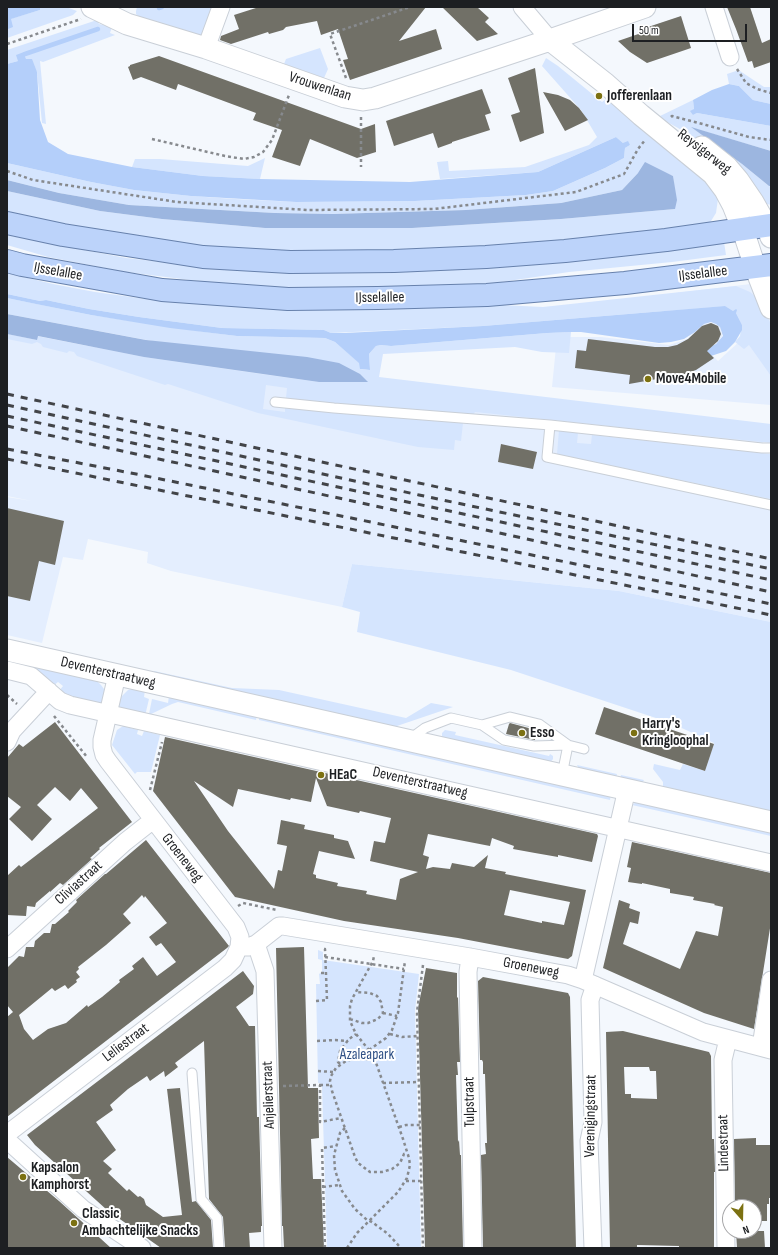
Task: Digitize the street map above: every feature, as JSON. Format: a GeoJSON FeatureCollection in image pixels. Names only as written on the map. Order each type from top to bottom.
{"type":"FeatureCollection","features":[{"type":"Feature","properties":{"kind":"main road"},"geometry":{"type":"LineString","coordinates":[[7,223],[63,234],[203,257],[290,262],[394,261],[518,254],[603,247],[743,230],[769,229]]}},
{"type":"Feature","properties":{"kind":"main road","name":"IJsselallee"},"geometry":{"type":"LineString","coordinates":[[7,260],[22,265],[162,290],[288,299],[487,295],[632,282],[763,266]]}},
{"type":"Feature","properties":{"kind":"street"},"geometry":{"type":"LineString","coordinates":[[206,48],[221,7]]}},
{"type":"Feature","properties":{"kind":"street","name":"Reysigerweg"},"geometry":{"type":"LineString","coordinates":[[522,7],[550,40],[653,122],[713,174],[725,190],[743,230]]}},
{"type":"Feature","properties":{"kind":"street"},"geometry":{"type":"LineString","coordinates":[[550,40],[645,7]]}},
{"type":"Feature","properties":{"kind":"street"},"geometry":{"type":"LineString","coordinates":[[714,7],[730,56]]}},
{"type":"Feature","properties":{"kind":"street","name":"Vrouwenlaan"},"geometry":{"type":"LineString","coordinates":[[105,9],[127,24],[206,48],[295,80],[357,100],[375,98],[550,40]]}},
{"type":"Feature","properties":{"kind":"street","name":"Reysigerweg"},"geometry":{"type":"LineString","coordinates":[[653,122],[670,126],[690,138],[727,167],[753,202],[769,229]]}},
{"type":"Feature","properties":{"kind":"street"},"geometry":{"type":"LineString","coordinates":[[743,230],[763,266],[771,308]]}},
{"type":"Feature","properties":{"kind":"street","name":"Deventerstraatweg"},"geometry":{"type":"LineString","coordinates":[[7,650],[771,822]]}},
{"type":"Feature","properties":{"kind":"street","name":"Deventerstraatweg"},"geometry":{"type":"LineString","coordinates":[[7,670],[31,676],[45,696],[65,703],[108,714],[771,863]]}},
{"type":"Feature","properties":{"kind":"street"},"geometry":{"type":"LineString","coordinates":[[104,755],[102,740],[117,675]]}},
{"type":"Feature","properties":{"kind":"street"},"geometry":{"type":"LineString","coordinates":[[7,742],[12,731],[45,696]]}},
{"type":"Feature","properties":{"kind":"street","name":"Groeneweg"},"geometry":{"type":"LineString","coordinates":[[104,755],[236,927],[240,937],[239,947]]}},
{"type":"Feature","properties":{"kind":"street","name":"Verenigingstraat"},"geometry":{"type":"LineString","coordinates":[[593,1248],[589,1141],[593,1122],[589,982],[618,828],[627,789]]}},
{"type":"Feature","properties":{"kind":"street","name":"Cliviastraat"},"geometry":{"type":"LineString","coordinates":[[7,949],[125,842],[153,820]]}},
{"type":"Feature","properties":{"kind":"street"},"geometry":{"type":"LineString","coordinates":[[239,947],[248,947],[256,944],[279,926]]}},
{"type":"Feature","properties":{"kind":"street","name":"Groeneweg"},"geometry":{"type":"LineString","coordinates":[[279,926],[470,957],[568,975],[589,982],[703,1032],[766,1048]]}},
{"type":"Feature","properties":{"kind":"street","name":"Anjelierstraat"},"geometry":{"type":"LineString","coordinates":[[256,944],[265,971],[273,1248]]}},
{"type":"Feature","properties":{"kind":"street","name":"Leliestraat"},"geometry":{"type":"LineString","coordinates":[[7,1134],[225,968],[234,960],[239,947]]}},
{"type":"Feature","properties":{"kind":"street","name":"Tulpstraat"},"geometry":{"type":"LineString","coordinates":[[470,957],[468,972],[473,1248]]}},
{"type":"Feature","properties":{"kind":"street"},"geometry":{"type":"LineString","coordinates":[[766,1048],[771,980]]}},
{"type":"Feature","properties":{"kind":"street","name":"Lindestraat"},"geometry":{"type":"LineString","coordinates":[[726,1248],[723,1060],[728,1039]]}},
{"type":"Feature","properties":{"kind":"street"},"geometry":{"type":"LineString","coordinates":[[7,1140],[83,1209],[142,1248]]}},
{"type":"Feature","properties":{"kind":"lane"},"geometry":{"type":"LineString","coordinates":[[275,402],[550,425],[771,448]]}},
{"type":"Feature","properties":{"kind":"lane"},"geometry":{"type":"LineString","coordinates":[[550,425],[547,457],[771,505]]}},
{"type":"Feature","properties":{"kind":"lane"},"geometry":{"type":"LineString","coordinates":[[482,725],[510,717],[539,724],[568,745]]}},
{"type":"Feature","properties":{"kind":"lane"},"geometry":{"type":"LineString","coordinates":[[408,740],[425,728],[451,718],[482,725],[504,740],[534,746],[568,745],[584,749]]}},
{"type":"Feature","properties":{"kind":"lane"},"geometry":{"type":"LineString","coordinates":[[562,775],[568,745]]}},
{"type":"Feature","properties":{"kind":"lane"},"geometry":{"type":"LineString","coordinates":[[192,1073],[201,1199],[217,1218],[219,1248]]}},
{"type":"Feature","properties":{"kind":"path"},"geometry":{"type":"LineString","coordinates":[[361,167],[357,100],[330,34],[410,7]]}},
{"type":"Feature","properties":{"kind":"path"},"geometry":{"type":"LineString","coordinates":[[7,44],[105,9]]}},
{"type":"Feature","properties":{"kind":"path"},"geometry":{"type":"LineString","coordinates":[[730,56],[738,72],[746,83],[757,89],[771,93]]}},
{"type":"Feature","properties":{"kind":"path"},"geometry":{"type":"LineString","coordinates":[[152,139],[224,156],[244,159],[254,157],[263,152],[272,140],[295,80]]}},
{"type":"Feature","properties":{"kind":"path"},"geometry":{"type":"LineString","coordinates":[[7,171],[33,180],[177,202],[308,210],[434,209],[576,192],[624,174],[653,122],[672,116],[749,138],[771,140]]}},
{"type":"Feature","properties":{"kind":"path"},"geometry":{"type":"LineString","coordinates":[[45,696],[88,758],[104,755]]}},
{"type":"Feature","properties":{"kind":"path"},"geometry":{"type":"LineString","coordinates":[[138,801],[150,792],[165,726]]}},
{"type":"Feature","properties":{"kind":"path"},"geometry":{"type":"LineString","coordinates":[[226,915],[243,902],[281,911],[279,926]]}},
{"type":"Feature","properties":{"kind":"path"},"geometry":{"type":"LineString","coordinates":[[316,1001],[327,1000],[325,949],[318,948]]}},
{"type":"Feature","properties":{"kind":"path"},"geometry":{"type":"LineString","coordinates":[[325,957],[403,970],[397,1016],[392,1030],[390,1034],[369,1050]]}},
{"type":"Feature","properties":{"kind":"path"},"geometry":{"type":"LineString","coordinates":[[405,962],[411,962]]}},
{"type":"Feature","properties":{"kind":"path"},"geometry":{"type":"LineString","coordinates":[[417,963],[423,964],[417,1012],[423,1248]]}},
{"type":"Feature","properties":{"kind":"path"},"geometry":{"type":"LineString","coordinates":[[347,1248],[357,1233],[392,1200],[406,1181],[410,1165],[375,1060],[356,1034],[350,1019],[350,1006],[369,967]]}},
{"type":"Feature","properties":{"kind":"path"},"geometry":{"type":"LineString","coordinates":[[321,973],[326,973]]}},
{"type":"Feature","properties":{"kind":"path"},"geometry":{"type":"LineString","coordinates":[[350,1019],[362,1023],[368,1023],[378,1019],[382,1012],[381,1002],[376,996],[370,993],[356,992]]}},
{"type":"Feature","properties":{"kind":"path"},"geometry":{"type":"LineString","coordinates":[[382,1012],[397,1016]]}},
{"type":"Feature","properties":{"kind":"path"},"geometry":{"type":"LineString","coordinates":[[340,1064],[338,1062],[340,1051],[356,1034]]}},
{"type":"Feature","properties":{"kind":"path"},"geometry":{"type":"LineString","coordinates":[[390,1034],[402,1037],[418,1036]]}},
{"type":"Feature","properties":{"kind":"path"},"geometry":{"type":"LineString","coordinates":[[317,1041],[348,1041]]}},
{"type":"Feature","properties":{"kind":"path"},"geometry":{"type":"LineString","coordinates":[[375,1060],[357,1058],[346,1061],[340,1064],[333,1072],[331,1085],[341,1118],[355,1158],[370,1172],[382,1172],[392,1169],[400,1163],[404,1154],[407,1153]]}},
{"type":"Feature","properties":{"kind":"path"},"geometry":{"type":"LineString","coordinates":[[318,1071],[333,1072]]}},
{"type":"Feature","properties":{"kind":"path"},"geometry":{"type":"LineString","coordinates":[[383,1083],[419,1082]]}},
{"type":"Feature","properties":{"kind":"path"},"geometry":{"type":"LineString","coordinates":[[320,1085],[320,1122],[341,1118]]}},
{"type":"Feature","properties":{"kind":"path"},"geometry":{"type":"LineString","coordinates":[[268,1086],[331,1085]]}},
{"type":"Feature","properties":{"kind":"path"},"geometry":{"type":"LineString","coordinates":[[398,1127],[406,1125],[420,1125]]}},
{"type":"Feature","properties":{"kind":"path"},"geometry":{"type":"LineString","coordinates":[[345,1128],[340,1133],[336,1146],[334,1162],[340,1185],[350,1204],[369,1221],[388,1234],[401,1248]]}},
{"type":"Feature","properties":{"kind":"path"},"geometry":{"type":"LineString","coordinates":[[325,1248],[322,1148],[336,1146]]}},
{"type":"Feature","properties":{"kind":"path"},"geometry":{"type":"LineString","coordinates":[[406,1181],[421,1181]]}},
{"type":"Feature","properties":{"kind":"path"},"geometry":{"type":"LineString","coordinates":[[323,1187],[340,1185]]}},
{"type":"Feature","properties":{"kind":"shaded area"},"geometry":{"type":"Polygon","coordinates":[[[7,7],[40,7],[40,10],[11,19],[13,27],[8,29],[7,7]]]}},
{"type":"Feature","properties":{"kind":"shaded area"},"geometry":{"type":"Polygon","coordinates":[[[24,52],[26,59],[32,59],[37,72],[40,120],[48,142],[68,154],[132,167],[203,176],[260,179],[410,182],[538,172],[616,137],[623,143],[628,141],[630,145],[625,148],[624,158],[605,168],[553,191],[526,195],[415,201],[296,202],[191,196],[134,190],[7,163],[7,64],[18,61],[16,55],[24,52]]]}},
{"type":"Feature","properties":{"kind":"shaded area"},"geometry":{"type":"Polygon","coordinates":[[[729,84],[739,86],[753,100],[771,104],[771,126],[697,113],[693,115],[690,111],[694,109],[693,100],[712,90],[729,84]]]}},
{"type":"Feature","properties":{"kind":"shaded area"},"geometry":{"type":"Polygon","coordinates":[[[691,127],[771,151],[771,186],[769,186],[742,164],[691,127]]]}},
{"type":"Feature","properties":{"kind":"shaded area"},"geometry":{"type":"Polygon","coordinates":[[[645,162],[673,176],[677,200],[675,209],[561,219],[412,228],[265,228],[162,219],[100,211],[7,191],[7,180],[59,193],[129,205],[275,213],[333,214],[466,210],[561,203],[622,190],[638,173],[645,162]]]}},
{"type":"Feature","properties":{"kind":"shaded area"},"geometry":{"type":"Polygon","coordinates":[[[771,281],[771,405],[552,387],[557,337],[601,337],[669,345],[687,339],[704,324],[713,323],[720,327],[722,336],[718,342],[709,346],[706,350],[718,361],[741,340],[739,312],[542,309],[771,281]]]}},
{"type":"Feature","properties":{"kind":"shaded area"},"geometry":{"type":"Polygon","coordinates":[[[7,294],[40,301],[46,300],[139,317],[222,328],[324,330],[331,333],[345,333],[483,326],[725,306],[733,311],[736,309],[737,310],[736,313],[742,325],[742,330],[735,342],[726,351],[711,356],[706,350],[707,348],[716,344],[723,336],[720,327],[711,322],[704,324],[684,339],[659,343],[581,332],[571,332],[391,346],[381,345],[376,346],[369,354],[370,370],[360,369],[359,363],[335,342],[325,338],[237,336],[170,328],[91,315],[7,298],[7,294]]]}},
{"type":"Feature","properties":{"kind":"shaded area"},"geometry":{"type":"Polygon","coordinates":[[[7,314],[146,340],[307,357],[339,363],[360,374],[368,382],[319,382],[144,357],[38,336],[37,340],[7,334],[7,314]]]}},
{"type":"Feature","properties":{"kind":"shaded area"},"geometry":{"type":"Polygon","coordinates":[[[7,334],[37,340],[764,427],[762,453],[771,454],[771,622],[619,591],[352,564],[342,607],[171,571],[147,563],[148,552],[88,539],[83,560],[63,557],[42,643],[7,635],[7,497],[32,501],[7,496],[7,334]]]}},
{"type":"Feature","properties":{"kind":"green space"},"geometry":{"type":"Polygon","coordinates":[[[40,7],[66,7],[77,11],[73,15],[7,38],[7,26],[8,28],[10,19],[40,10],[40,7]]]}},
{"type":"Feature","properties":{"kind":"green space"},"geometry":{"type":"Polygon","coordinates":[[[137,7],[214,7],[201,40],[139,17],[136,14],[137,7]]]}},
{"type":"Feature","properties":{"kind":"green space"},"geometry":{"type":"Polygon","coordinates":[[[97,20],[99,24],[112,27],[110,33],[115,35],[43,62],[40,61],[46,124],[42,123],[37,72],[26,59],[24,52],[18,61],[7,64],[7,50],[97,20]]]}},
{"type":"Feature","properties":{"kind":"green space"},"geometry":{"type":"Polygon","coordinates":[[[320,48],[328,69],[324,78],[284,64],[286,59],[320,48]]]}},
{"type":"Feature","properties":{"kind":"green space"},"geometry":{"type":"Polygon","coordinates":[[[546,58],[602,102],[606,99],[711,185],[718,199],[716,213],[711,221],[703,227],[682,229],[479,247],[363,253],[218,250],[7,218],[7,191],[100,211],[162,219],[265,228],[412,228],[561,219],[675,209],[673,176],[658,170],[638,173],[622,190],[561,203],[466,210],[333,214],[275,213],[129,205],[59,193],[7,180],[7,163],[134,190],[235,199],[296,202],[415,201],[526,195],[553,191],[624,158],[625,148],[630,145],[623,143],[616,137],[538,172],[440,179],[437,162],[448,161],[449,171],[525,167],[589,145],[597,137],[581,110],[542,66],[546,58]]]}},
{"type":"Feature","properties":{"kind":"green space"},"geometry":{"type":"Polygon","coordinates":[[[740,71],[764,87],[771,87],[771,104],[753,100],[739,86],[729,84],[727,74],[740,71]]]}},
{"type":"Feature","properties":{"kind":"green space"},"geometry":{"type":"Polygon","coordinates":[[[693,100],[693,115],[697,113],[771,126],[771,151],[693,128],[771,186],[771,205],[755,196],[719,154],[658,117],[693,100]]]}},
{"type":"Feature","properties":{"kind":"green space"},"geometry":{"type":"Polygon","coordinates":[[[265,158],[260,179],[203,176],[132,167],[135,159],[160,159],[248,166],[265,158]]]}},
{"type":"Feature","properties":{"kind":"green space"},"geometry":{"type":"Polygon","coordinates":[[[7,235],[126,258],[199,266],[724,242],[726,255],[569,272],[488,284],[448,287],[359,290],[276,288],[206,282],[126,272],[48,257],[7,245],[7,235]]]}},
{"type":"Feature","properties":{"kind":"green space"},"geometry":{"type":"Polygon","coordinates":[[[7,273],[95,292],[146,299],[191,302],[428,306],[430,308],[448,305],[481,304],[543,307],[736,286],[750,292],[758,299],[771,324],[771,376],[749,345],[744,349],[735,342],[740,336],[742,325],[736,313],[736,309],[733,311],[725,306],[483,326],[331,333],[324,330],[222,328],[139,317],[46,300],[40,301],[7,294],[7,273]]]}},
{"type":"Feature","properties":{"kind":"green space"},"geometry":{"type":"Polygon","coordinates":[[[7,298],[91,315],[205,332],[237,336],[325,338],[335,342],[360,363],[360,369],[366,370],[370,370],[369,354],[376,346],[381,345],[391,346],[571,332],[569,353],[542,352],[515,347],[383,354],[379,377],[771,424],[771,443],[475,412],[473,415],[314,402],[286,398],[287,388],[266,385],[263,409],[285,412],[285,408],[463,423],[461,441],[455,440],[454,450],[418,447],[258,413],[168,384],[165,385],[77,356],[74,352],[69,351],[67,353],[43,347],[37,342],[32,344],[7,339],[7,334],[37,340],[37,336],[144,357],[319,382],[367,381],[7,314],[7,298]]]}},
{"type":"Feature","properties":{"kind":"green space"},"geometry":{"type":"Polygon","coordinates":[[[559,430],[578,433],[577,443],[591,444],[592,435],[771,454],[771,499],[557,454],[559,430]]]}},
{"type":"Feature","properties":{"kind":"green space"},"geometry":{"type":"Polygon","coordinates":[[[352,564],[619,591],[771,622],[771,813],[663,788],[663,782],[653,769],[654,764],[680,770],[683,764],[705,771],[714,743],[671,723],[511,670],[357,632],[360,612],[342,607],[352,564]]]}},
{"type":"Feature","properties":{"kind":"green space"},"geometry":{"type":"Polygon","coordinates":[[[7,659],[95,679],[104,689],[105,694],[102,703],[93,706],[59,691],[63,686],[58,682],[53,686],[7,664],[7,659]]]}},
{"type":"Feature","properties":{"kind":"green space"},"geometry":{"type":"Polygon","coordinates":[[[154,671],[232,688],[279,690],[406,718],[431,703],[453,707],[394,727],[155,675],[154,671]]]}},
{"type":"Feature","properties":{"kind":"green space"},"geometry":{"type":"Polygon","coordinates":[[[128,690],[145,690],[144,697],[149,699],[145,716],[119,709],[118,705],[120,698],[128,690]]]}},
{"type":"Feature","properties":{"kind":"green space"},"geometry":{"type":"Polygon","coordinates":[[[169,696],[257,715],[256,720],[178,702],[149,715],[152,699],[168,703],[169,696]]]}},
{"type":"Feature","properties":{"kind":"green space"},"geometry":{"type":"Polygon","coordinates":[[[259,716],[611,794],[610,800],[259,720],[259,716]]]}},
{"type":"Feature","properties":{"kind":"green space"},"geometry":{"type":"Polygon","coordinates":[[[123,726],[138,730],[137,734],[142,736],[144,731],[160,735],[151,772],[137,772],[135,774],[112,745],[117,730],[123,726]]]}},
{"type":"Feature","properties":{"kind":"green space"},"geometry":{"type":"Polygon","coordinates":[[[445,730],[456,732],[455,735],[549,756],[550,754],[553,756],[553,759],[550,763],[442,738],[442,733],[445,730]]]}},
{"type":"Feature","properties":{"kind":"green space"},"geometry":{"type":"Polygon","coordinates":[[[577,765],[617,774],[616,778],[579,769],[577,765]]]}},
{"type":"Feature","properties":{"kind":"green space"},"geometry":{"type":"Polygon","coordinates":[[[621,775],[644,780],[642,783],[620,779],[621,775]]]}},
{"type":"Feature","properties":{"kind":"green space"},"geometry":{"type":"Polygon","coordinates":[[[636,802],[771,830],[771,836],[632,805],[636,802]]]}},
{"type":"Feature","properties":{"kind":"green space","name":"Azaleapark"},"geometry":{"type":"Polygon","coordinates":[[[318,950],[323,952],[323,960],[419,974],[415,1011],[421,1248],[327,1248],[322,1087],[320,1083],[318,1083],[316,984],[320,984],[319,974],[322,972],[322,960],[318,959],[318,950]]]}},
{"type":"Feature","properties":{"kind":"building"},"geometry":{"type":"Polygon","coordinates":[[[259,7],[426,7],[399,41],[436,29],[442,49],[350,80],[343,60],[348,59],[338,29],[321,35],[317,21],[286,27],[283,30],[269,34],[268,32],[231,44],[220,40],[221,36],[239,29],[234,15],[259,7]]]}},
{"type":"Feature","properties":{"kind":"building"},"geometry":{"type":"Polygon","coordinates":[[[442,7],[477,7],[489,18],[485,22],[498,34],[477,41],[442,7]]]}},
{"type":"Feature","properties":{"kind":"building"},"geometry":{"type":"Polygon","coordinates":[[[727,7],[750,7],[762,43],[771,39],[771,62],[754,68],[752,61],[748,62],[727,7]]]}},
{"type":"Feature","properties":{"kind":"building"},"geometry":{"type":"Polygon","coordinates":[[[681,16],[691,48],[647,63],[630,52],[618,41],[650,30],[648,27],[681,16]]]}},
{"type":"Feature","properties":{"kind":"building"},"geometry":{"type":"Polygon","coordinates":[[[159,56],[361,129],[375,124],[376,152],[357,158],[310,139],[300,166],[272,157],[282,130],[253,120],[256,113],[178,84],[176,90],[141,77],[133,80],[128,67],[130,65],[159,56]]]}},
{"type":"Feature","properties":{"kind":"building"},"geometry":{"type":"Polygon","coordinates":[[[535,68],[544,133],[520,142],[511,115],[520,112],[508,78],[535,68]]]}},
{"type":"Feature","properties":{"kind":"building"},"geometry":{"type":"Polygon","coordinates":[[[482,89],[491,113],[485,115],[490,130],[438,148],[433,133],[394,146],[386,121],[482,89]]]}},
{"type":"Feature","properties":{"kind":"building"},"geometry":{"type":"Polygon","coordinates":[[[543,92],[558,95],[570,100],[579,108],[588,120],[565,131],[543,92]]]}},
{"type":"Feature","properties":{"kind":"building"},"geometry":{"type":"Polygon","coordinates":[[[711,323],[718,326],[721,334],[718,341],[707,351],[714,358],[696,370],[685,374],[629,384],[630,375],[575,368],[577,350],[586,351],[588,339],[655,347],[668,347],[677,345],[688,339],[702,326],[711,323]]]}},
{"type":"Feature","properties":{"kind":"building"},"geometry":{"type":"Polygon","coordinates":[[[501,444],[537,452],[533,469],[498,462],[501,444]]]}},
{"type":"Feature","properties":{"kind":"building"},"geometry":{"type":"Polygon","coordinates":[[[7,508],[64,521],[55,565],[39,561],[30,601],[7,596],[7,508]]]}},
{"type":"Feature","properties":{"kind":"building"},"geometry":{"type":"Polygon","coordinates":[[[604,707],[714,744],[705,771],[595,734],[604,707]]]}},
{"type":"Feature","properties":{"kind":"building"},"geometry":{"type":"Polygon","coordinates":[[[55,722],[132,822],[99,848],[100,849],[90,858],[92,859],[63,885],[60,883],[36,903],[35,907],[27,906],[26,916],[7,915],[7,876],[19,865],[21,867],[98,808],[81,788],[70,801],[55,787],[37,805],[52,819],[32,841],[9,819],[21,807],[7,796],[7,758],[19,744],[23,747],[55,722]]]}},
{"type":"Feature","properties":{"kind":"building"},"geometry":{"type":"Polygon","coordinates":[[[510,723],[536,730],[535,740],[506,734],[510,723]]]}},
{"type":"Feature","properties":{"kind":"building"},"geometry":{"type":"Polygon","coordinates":[[[165,737],[597,834],[598,836],[592,862],[558,855],[558,857],[513,849],[514,846],[492,838],[490,846],[428,834],[423,855],[429,857],[426,869],[433,867],[450,869],[452,863],[474,867],[488,855],[485,868],[506,872],[505,874],[586,890],[572,956],[568,959],[458,938],[344,921],[235,897],[153,791],[165,737]],[[316,778],[311,802],[291,798],[290,800],[238,789],[233,807],[194,781],[228,831],[274,889],[278,870],[282,871],[287,846],[277,844],[281,820],[305,825],[304,829],[334,835],[334,838],[348,841],[355,859],[319,851],[313,874],[316,875],[316,878],[338,883],[337,886],[367,891],[366,894],[396,900],[400,879],[418,872],[370,861],[374,841],[385,843],[391,818],[327,806],[316,778]],[[510,890],[504,915],[542,923],[542,921],[564,925],[570,902],[510,890]]]}},
{"type":"Feature","properties":{"kind":"building"},"geometry":{"type":"Polygon","coordinates":[[[146,840],[229,946],[7,1117],[7,1017],[13,1012],[7,1005],[7,968],[19,956],[24,957],[26,947],[34,947],[35,941],[44,933],[50,933],[52,924],[55,924],[69,912],[68,911],[77,902],[76,900],[146,840]],[[142,895],[123,914],[131,923],[78,967],[79,969],[76,972],[80,977],[76,980],[77,982],[68,989],[65,985],[55,991],[52,988],[19,1015],[24,1029],[33,1040],[48,1029],[66,1023],[87,1005],[88,1007],[102,997],[120,982],[119,980],[134,969],[132,966],[143,957],[157,976],[176,962],[161,943],[156,946],[149,937],[167,923],[145,896],[144,898],[142,895]]]}},
{"type":"Feature","properties":{"kind":"building"},"geometry":{"type":"Polygon","coordinates":[[[632,842],[771,873],[771,922],[754,1029],[704,1013],[603,968],[619,900],[630,904],[629,908],[640,912],[638,924],[630,922],[623,944],[680,969],[696,931],[718,936],[723,907],[693,900],[694,897],[670,893],[670,889],[642,883],[628,882],[631,868],[627,867],[632,842]]]}},
{"type":"Feature","properties":{"kind":"building"},"geometry":{"type":"Polygon","coordinates":[[[304,947],[308,1088],[318,1088],[319,1138],[311,1139],[313,1179],[321,1179],[324,1248],[284,1248],[282,1226],[276,948],[304,947]]]}},
{"type":"Feature","properties":{"kind":"building"},"geometry":{"type":"Polygon","coordinates":[[[426,968],[457,973],[460,1062],[457,1062],[458,1075],[456,1075],[458,1142],[459,1140],[461,1155],[463,1248],[425,1248],[418,1008],[426,968]]]}},
{"type":"Feature","properties":{"kind":"building"},"geometry":{"type":"Polygon","coordinates":[[[243,971],[254,986],[253,994],[236,1007],[249,1026],[255,1026],[262,1226],[261,1232],[249,1233],[250,1248],[225,1248],[223,1217],[209,1199],[204,1041],[175,1063],[178,1067],[165,1077],[164,1071],[150,1081],[147,1076],[128,1089],[110,1105],[113,1110],[96,1122],[116,1150],[103,1161],[112,1169],[108,1173],[127,1191],[129,1189],[138,1197],[140,1196],[144,1199],[146,1205],[163,1217],[182,1215],[167,1089],[180,1088],[192,1202],[196,1201],[211,1220],[213,1248],[161,1248],[107,1210],[35,1145],[27,1135],[243,971]]]}},
{"type":"Feature","properties":{"kind":"building"},"geometry":{"type":"Polygon","coordinates":[[[483,977],[568,993],[570,997],[576,1248],[483,1248],[481,1155],[486,1154],[485,1143],[487,1143],[485,1074],[483,1074],[483,1062],[480,1060],[478,981],[483,977]]]}},
{"type":"Feature","properties":{"kind":"building"},"geometry":{"type":"Polygon","coordinates":[[[623,1031],[709,1052],[711,1056],[712,1139],[714,1139],[715,1172],[714,1248],[679,1248],[679,1246],[637,1245],[637,1248],[610,1248],[606,1032],[623,1031]],[[624,1067],[625,1094],[631,1094],[631,1098],[657,1099],[656,1071],[650,1071],[649,1067],[624,1067]]]}},
{"type":"Feature","properties":{"kind":"building"},"geometry":{"type":"Polygon","coordinates":[[[756,1138],[756,1145],[770,1145],[771,1198],[769,1198],[769,1204],[767,1204],[767,1221],[762,1221],[762,1199],[735,1199],[734,1139],[756,1138]]]}},
{"type":"Feature","properties":{"kind":"building"},"geometry":{"type":"Polygon","coordinates":[[[7,1157],[59,1201],[111,1248],[7,1248],[7,1157]]]}},
{"type":"Feature","properties":{"kind":"building"},"geometry":{"type":"Polygon","coordinates":[[[762,1231],[764,1231],[765,1248],[737,1248],[736,1239],[762,1239],[762,1231]]]}},
{"type":"Feature","properties":{"kind":"waterway"},"geometry":{"type":"LineString","coordinates":[[25,54],[98,29]]}},
{"type":"Feature","properties":{"kind":"railway"},"geometry":{"type":"LineString","coordinates":[[7,394],[771,559]]}},
{"type":"Feature","properties":{"kind":"railway"},"geometry":{"type":"LineString","coordinates":[[7,405],[419,495],[771,569]]}},
{"type":"Feature","properties":{"kind":"railway"},"geometry":{"type":"LineString","coordinates":[[7,416],[771,580]]}},
{"type":"Feature","properties":{"kind":"railway"},"geometry":{"type":"LineString","coordinates":[[7,426],[771,592]]}},
{"type":"Feature","properties":{"kind":"railway"},"geometry":{"type":"LineString","coordinates":[[7,449],[771,604]]}},
{"type":"Feature","properties":{"kind":"railway"},"geometry":{"type":"LineString","coordinates":[[7,459],[771,615]]}},
{"type":"Feature","properties":{"kind":"place","name":"Jofferenlaan"},"geometry":{"type":"Point","coordinates":[599,96]}},
{"type":"Feature","properties":{"kind":"place","name":"Move4Mobile"},"geometry":{"type":"Point","coordinates":[648,379]}},
{"type":"Feature","properties":{"kind":"place","name":"Esso"},"geometry":{"type":"Point","coordinates":[522,733]}},
{"type":"Feature","properties":{"kind":"place","name":"Harry's Kringloophal"},"geometry":{"type":"Point","coordinates":[634,733]}},
{"type":"Feature","properties":{"kind":"place","name":"HEaC"},"geometry":{"type":"Point","coordinates":[321,775]}},
{"type":"Feature","properties":{"kind":"place","name":"Kapsalon Kamphorst"},"geometry":{"type":"Point","coordinates":[23,1177]}},
{"type":"Feature","properties":{"kind":"place","name":"Classic Ambachtelijke Snacks"},"geometry":{"type":"Point","coordinates":[74,1223]}}]}
